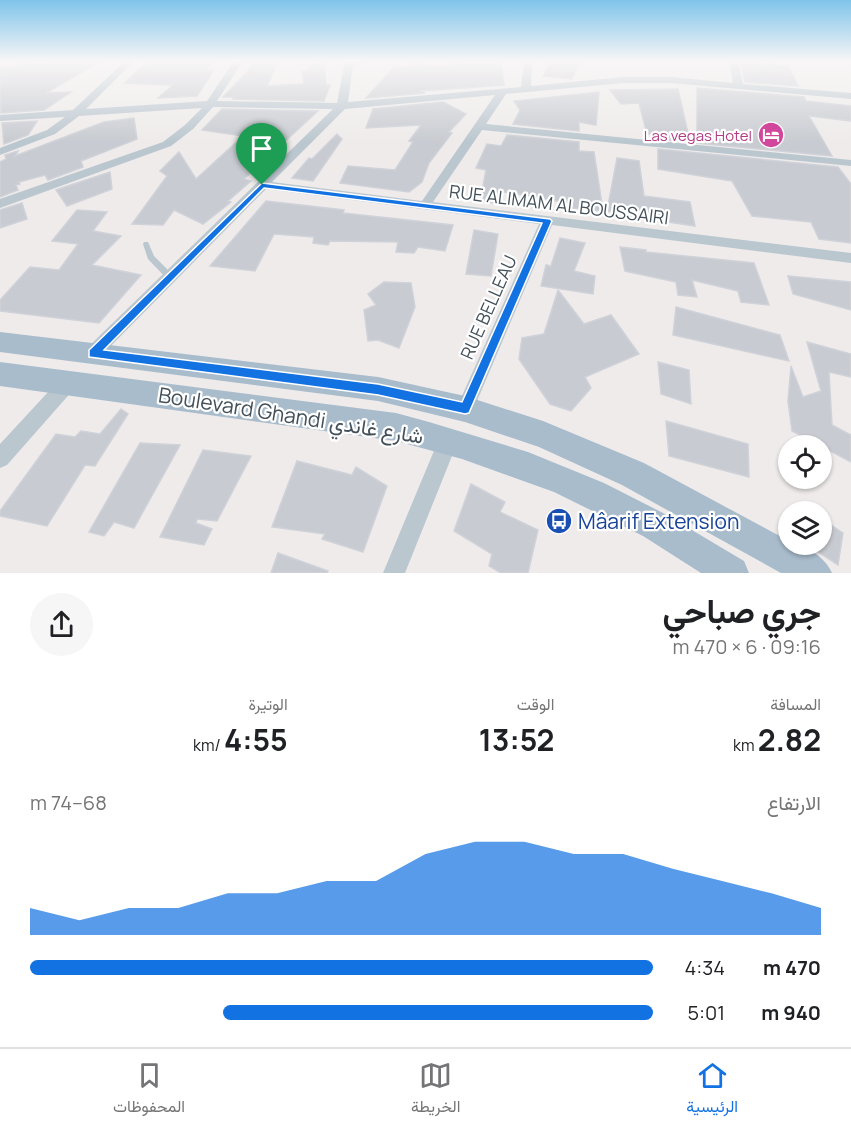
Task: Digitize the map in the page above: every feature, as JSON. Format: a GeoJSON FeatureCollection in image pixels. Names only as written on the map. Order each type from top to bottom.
{"type":"FeatureCollection","features":[{"type":"Feature","properties":{"kind":"main road","name":"Boulevard Ghandi شارع غاندي"},"geometry":{"type":"LineString","coordinates":[[0,342],[378,389],[465,409],[543,435],[633,474],[815,573]]}},
{"type":"Feature","properties":{"kind":"main road","name":"Boulevard Ghandi شارع غاندي"},"geometry":{"type":"LineString","coordinates":[[0,374],[396,427],[448,441],[519,464],[604,500],[654,524],[732,573]]}},
{"type":"Feature","properties":{"kind":"street"},"geometry":{"type":"LineString","coordinates":[[0,152],[51,132],[75,114],[102,88]]}},
{"type":"Feature","properties":{"kind":"street"},"geometry":{"type":"LineString","coordinates":[[0,204],[167,144],[191,128],[212,104],[222,88]]}},
{"type":"Feature","properties":{"kind":"street"},"geometry":{"type":"LineString","coordinates":[[93,353],[342,106],[344,88]]}},
{"type":"Feature","properties":{"kind":"street"},"geometry":{"type":"LineString","coordinates":[[0,118],[212,104],[342,106],[546,88]]}},
{"type":"Feature","properties":{"kind":"street"},"geometry":{"type":"LineString","coordinates":[[758,88],[851,96]]}},
{"type":"Feature","properties":{"kind":"street"},"geometry":{"type":"LineString","coordinates":[[425,205],[502,92]]}},
{"type":"Feature","properties":{"kind":"street"},"geometry":{"type":"LineString","coordinates":[[478,126],[851,163]]}},
{"type":"Feature","properties":{"kind":"street","name":"RUE ALIMAM AL BOUSSAIRI"},"geometry":{"type":"LineString","coordinates":[[262,185],[851,258]]}},
{"type":"Feature","properties":{"kind":"street","name":"RUE BELLEAU"},"geometry":{"type":"LineString","coordinates":[[465,409],[547,221]]}},
{"type":"Feature","properties":{"kind":"street"},"geometry":{"type":"LineString","coordinates":[[0,458],[68,383]]}},
{"type":"Feature","properties":{"kind":"street"},"geometry":{"type":"LineString","coordinates":[[394,573],[448,441]]}},
{"type":"Feature","properties":{"kind":"lane"},"geometry":{"type":"LineString","coordinates":[[146,244],[151,257],[170,277]]}},
{"type":"Feature","properties":{"kind":"building"},"geometry":{"type":"Polygon","coordinates":[[[0,88],[55,88],[46,93],[71,92],[44,110],[1,113],[0,88]]]}},
{"type":"Feature","properties":{"kind":"building"},"geometry":{"type":"Polygon","coordinates":[[[170,88],[202,88],[197,96],[158,98],[170,88]]]}},
{"type":"Feature","properties":{"kind":"building"},"geometry":{"type":"Polygon","coordinates":[[[232,88],[329,88],[324,101],[223,97],[232,88]]]}},
{"type":"Feature","properties":{"kind":"building"},"geometry":{"type":"Polygon","coordinates":[[[375,88],[466,88],[420,91],[425,93],[366,98],[375,88]]]}},
{"type":"Feature","properties":{"kind":"building"},"geometry":{"type":"Polygon","coordinates":[[[697,88],[804,97],[806,101],[851,106],[851,121],[809,116],[832,156],[697,143],[697,88]]]}},
{"type":"Feature","properties":{"kind":"building"},"geometry":{"type":"Polygon","coordinates":[[[678,89],[690,142],[657,139],[657,135],[647,134],[639,103],[621,104],[610,90],[678,89]]]}},
{"type":"Feature","properties":{"kind":"building"},"geometry":{"type":"Polygon","coordinates":[[[599,92],[596,125],[579,122],[579,131],[513,124],[520,110],[514,101],[599,92]]]}},
{"type":"Feature","properties":{"kind":"building"},"geometry":{"type":"Polygon","coordinates":[[[443,102],[466,114],[449,132],[452,133],[429,163],[422,182],[409,192],[340,183],[348,166],[395,170],[413,142],[409,141],[421,125],[366,128],[373,109],[443,102]]]}},
{"type":"Feature","properties":{"kind":"building"},"geometry":{"type":"Polygon","coordinates":[[[222,109],[318,111],[244,179],[251,181],[228,201],[231,202],[203,224],[174,210],[163,225],[132,224],[167,176],[160,171],[179,152],[196,179],[243,136],[202,130],[222,109]]]}},
{"type":"Feature","properties":{"kind":"building"},"geometry":{"type":"Polygon","coordinates":[[[134,118],[137,139],[81,161],[83,167],[48,180],[45,175],[19,182],[20,184],[16,185],[18,190],[0,197],[0,162],[6,159],[5,155],[18,151],[15,156],[104,122],[134,118]]]}},
{"type":"Feature","properties":{"kind":"building"},"geometry":{"type":"Polygon","coordinates":[[[37,121],[28,135],[4,144],[2,123],[37,121]]]}},
{"type":"Feature","properties":{"kind":"building"},"geometry":{"type":"Polygon","coordinates":[[[337,134],[342,139],[313,181],[292,178],[309,158],[312,159],[337,134]]]}},
{"type":"Feature","properties":{"kind":"building"},"geometry":{"type":"Polygon","coordinates":[[[507,135],[579,142],[579,151],[594,152],[603,211],[570,208],[568,203],[499,191],[496,203],[480,202],[486,170],[476,168],[487,144],[501,146],[507,135]]]}},
{"type":"Feature","properties":{"kind":"building"},"geometry":{"type":"Polygon","coordinates":[[[658,149],[838,167],[851,184],[851,243],[819,239],[811,222],[752,216],[732,181],[658,169],[658,149]]]}},
{"type":"Feature","properties":{"kind":"building"},"geometry":{"type":"Polygon","coordinates":[[[617,158],[639,161],[644,196],[690,202],[695,226],[642,218],[616,218],[616,212],[607,211],[617,158]]]}},
{"type":"Feature","properties":{"kind":"building"},"geometry":{"type":"Polygon","coordinates":[[[110,172],[112,189],[67,206],[56,190],[110,172]]]}},
{"type":"Feature","properties":{"kind":"building"},"geometry":{"type":"Polygon","coordinates":[[[266,201],[344,210],[343,213],[453,225],[445,251],[418,247],[414,253],[396,252],[398,242],[330,241],[328,245],[313,243],[314,237],[274,234],[255,271],[210,266],[266,201]]]}},
{"type":"Feature","properties":{"kind":"building"},"geometry":{"type":"Polygon","coordinates":[[[22,203],[27,219],[0,228],[0,210],[22,203]]]}},
{"type":"Feature","properties":{"kind":"building"},"geometry":{"type":"Polygon","coordinates":[[[77,210],[107,212],[93,231],[121,236],[92,265],[141,275],[99,323],[0,311],[0,300],[30,267],[59,270],[78,244],[52,241],[77,210]]]}},
{"type":"Feature","properties":{"kind":"building"},"geometry":{"type":"Polygon","coordinates":[[[474,230],[498,234],[491,276],[466,274],[474,230]]]}},
{"type":"Feature","properties":{"kind":"building"},"geometry":{"type":"Polygon","coordinates":[[[560,238],[585,243],[574,271],[595,276],[593,294],[541,286],[546,265],[551,266],[560,238]]]}},
{"type":"Feature","properties":{"kind":"building"},"geometry":{"type":"Polygon","coordinates":[[[620,247],[646,250],[646,252],[754,263],[769,305],[741,302],[738,291],[692,280],[697,297],[678,295],[676,282],[625,271],[620,247]]]}},
{"type":"Feature","properties":{"kind":"building"},"geometry":{"type":"Polygon","coordinates":[[[788,276],[851,282],[851,310],[793,294],[788,276]]]}},
{"type":"Feature","properties":{"kind":"building"},"geometry":{"type":"Polygon","coordinates":[[[384,282],[411,283],[415,307],[399,348],[378,340],[368,341],[364,310],[376,305],[368,294],[384,282]]]}},
{"type":"Feature","properties":{"kind":"building"},"geometry":{"type":"Polygon","coordinates":[[[558,290],[584,324],[611,315],[639,354],[585,377],[591,388],[571,411],[550,404],[519,359],[522,338],[544,334],[558,290]]]}},
{"type":"Feature","properties":{"kind":"building"},"geometry":{"type":"Polygon","coordinates":[[[676,307],[780,335],[789,361],[673,335],[676,307]]]}},
{"type":"Feature","properties":{"kind":"building"},"geometry":{"type":"Polygon","coordinates":[[[807,342],[851,354],[851,377],[829,372],[832,425],[851,435],[851,462],[832,452],[832,435],[800,435],[792,431],[788,401],[791,366],[803,397],[821,391],[807,342]]]}},
{"type":"Feature","properties":{"kind":"building"},"geometry":{"type":"Polygon","coordinates":[[[658,362],[689,370],[691,404],[661,394],[658,362]]]}},
{"type":"Feature","properties":{"kind":"building"},"geometry":{"type":"Polygon","coordinates":[[[121,409],[128,414],[95,466],[85,465],[47,526],[0,516],[0,511],[56,434],[75,437],[81,431],[100,434],[121,409]]]}},
{"type":"Feature","properties":{"kind":"building"},"geometry":{"type":"Polygon","coordinates":[[[666,421],[748,444],[749,477],[669,456],[666,421]]]}},
{"type":"Feature","properties":{"kind":"building"},"geometry":{"type":"Polygon","coordinates":[[[140,443],[180,445],[134,528],[114,522],[104,536],[89,532],[140,443]]]}},
{"type":"Feature","properties":{"kind":"building"},"geometry":{"type":"Polygon","coordinates":[[[203,450],[251,456],[217,521],[197,519],[196,523],[212,529],[204,545],[160,537],[203,450]]]}},
{"type":"Feature","properties":{"kind":"building"},"geometry":{"type":"Polygon","coordinates":[[[297,461],[352,475],[356,467],[387,486],[363,552],[322,539],[325,534],[272,527],[297,461]]]}},
{"type":"Feature","properties":{"kind":"building"},"geometry":{"type":"Polygon","coordinates":[[[471,484],[505,502],[500,512],[538,530],[528,573],[501,573],[489,566],[492,554],[454,531],[471,484]]]}},
{"type":"Feature","properties":{"kind":"building"},"geometry":{"type":"Polygon","coordinates":[[[832,526],[843,533],[838,565],[823,555],[832,555],[832,526]]]}},
{"type":"Feature","properties":{"kind":"building"},"geometry":{"type":"Polygon","coordinates":[[[278,553],[328,571],[327,573],[271,573],[278,553]]]}},
{"type":"Feature","properties":{"kind":"place","name":"Las vegas Hotel"},"geometry":{"type":"Point","coordinates":[771,135]}},
{"type":"Feature","properties":{"kind":"place","name":"Mâarif Extension"},"geometry":{"type":"Point","coordinates":[559,521]}},
{"type":"Feature","properties":{"kind":"route"},"geometry":{"type":"LineString","coordinates":[[262,185],[547,221],[465,409],[378,389],[93,353],[262,185]]}}]}
